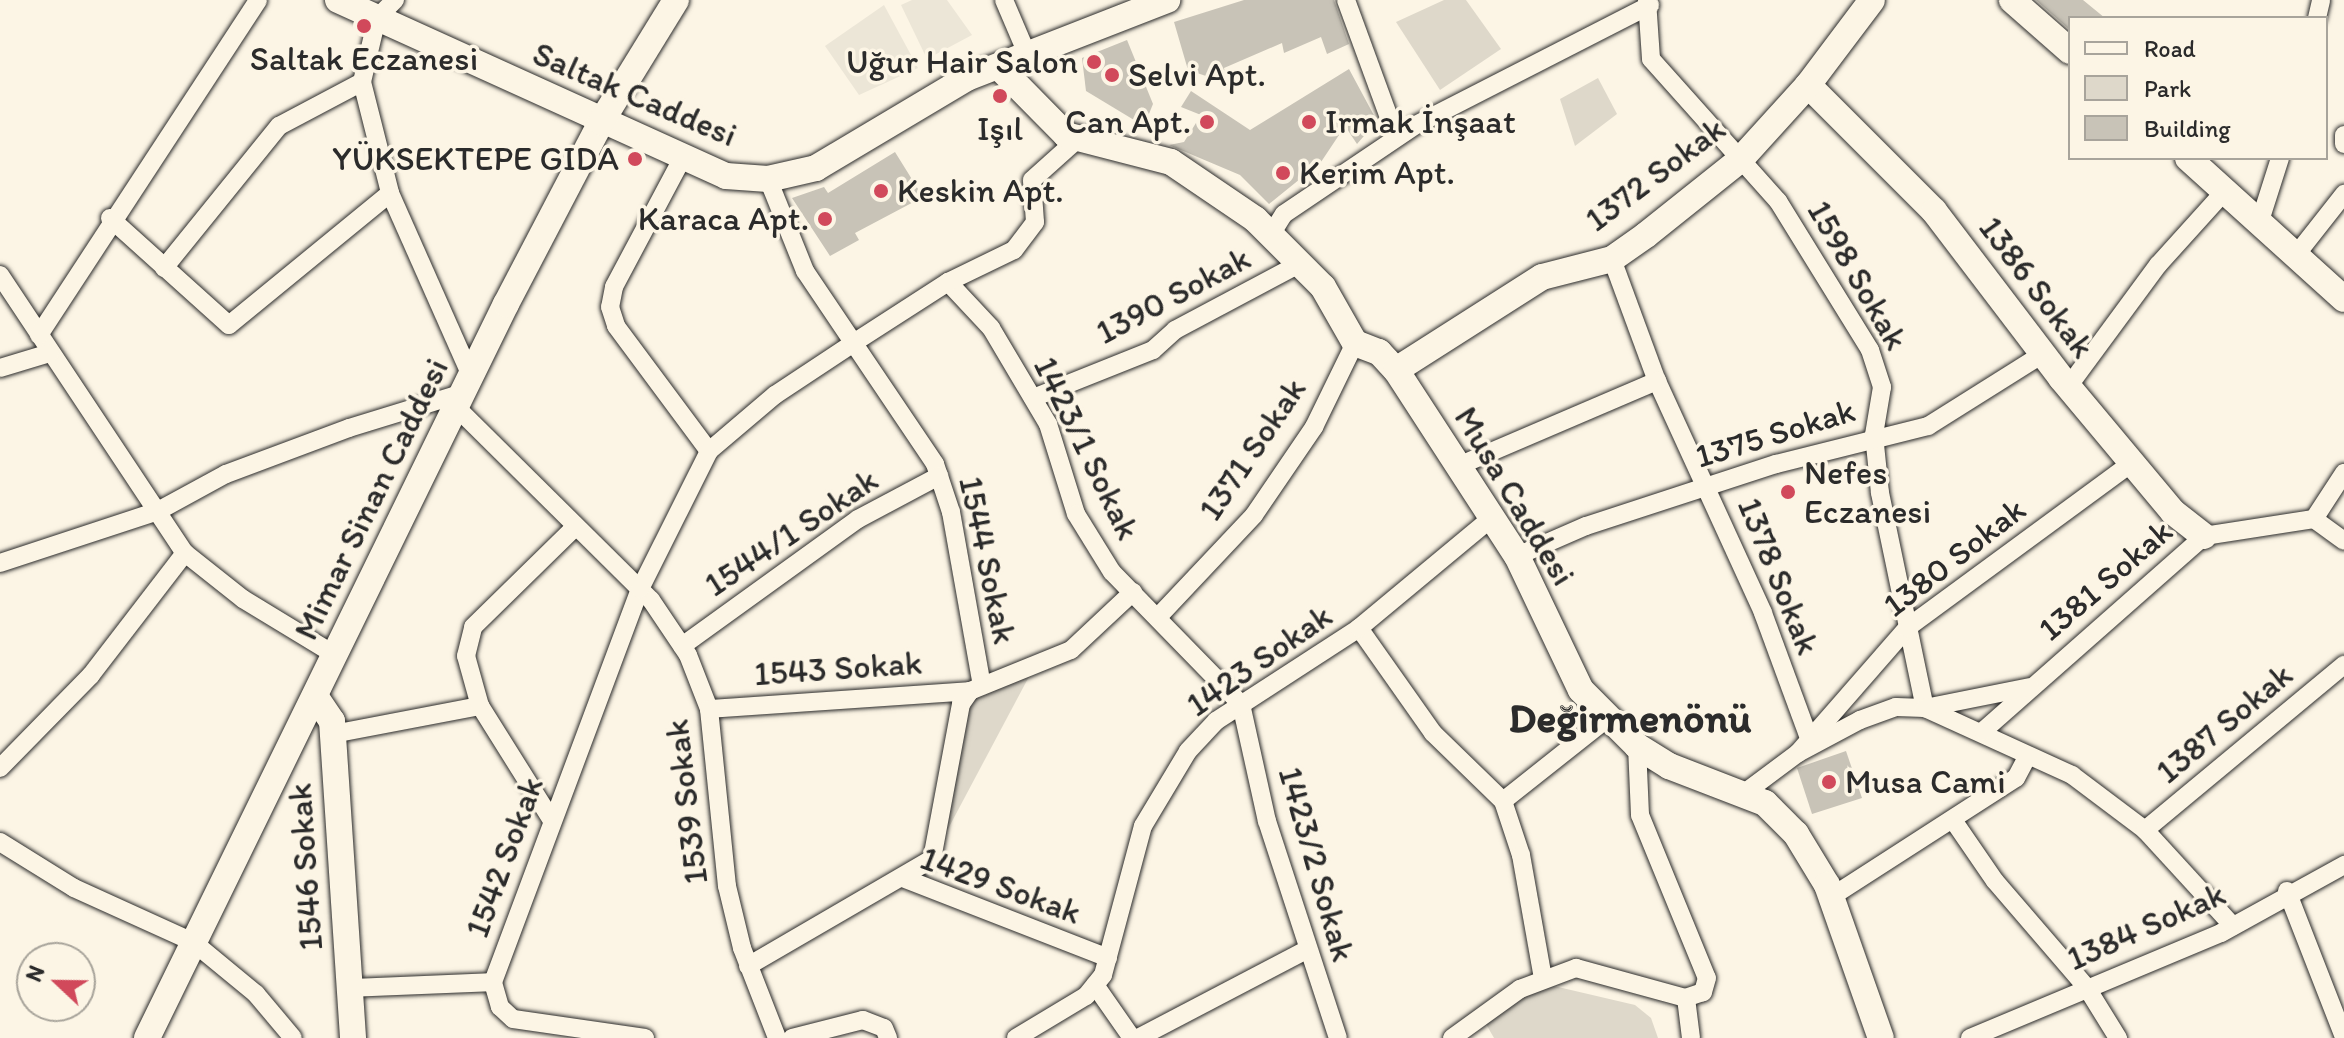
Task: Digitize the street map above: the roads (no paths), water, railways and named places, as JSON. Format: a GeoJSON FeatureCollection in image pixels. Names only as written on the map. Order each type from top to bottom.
{"type":"FeatureCollection","features":[{"type":"Feature","properties":{"kind":"street"},"geometry":{"type":"LineString","coordinates":[[39,335],[110,218],[258,0]]}},
{"type":"Feature","properties":{"kind":"street","name":"Saltak Caddesi"},"geometry":{"type":"LineString","coordinates":[[338,0],[386,9],[601,122],[726,176],[768,179],[816,168],[967,78],[1167,0]]}},
{"type":"Feature","properties":{"kind":"street","name":"Mimar Sinan Caddesi"},"geometry":{"type":"LineString","coordinates":[[147,1038],[463,392],[601,122],[676,0]]}},
{"type":"Feature","properties":{"kind":"street"},"geometry":{"type":"LineString","coordinates":[[1004,0],[1027,54]]}},
{"type":"Feature","properties":{"kind":"street"},"geometry":{"type":"LineString","coordinates":[[1346,0],[1396,137]]}},
{"type":"Feature","properties":{"kind":"street","name":"1372 Sokak"},"geometry":{"type":"LineString","coordinates":[[1396,370],[1542,277],[1612,259],[1740,160],[1808,85],[1872,0]]}},
{"type":"Feature","properties":{"kind":"street"},"geometry":{"type":"LineString","coordinates":[[2012,0],[2068,49]]}},
{"type":"Feature","properties":{"kind":"street"},"geometry":{"type":"LineString","coordinates":[[1272,233],[1284,214],[1396,137],[1499,77],[1648,2]]}},
{"type":"Feature","properties":{"kind":"street","name":"1598 Sokak"},"geometry":{"type":"LineString","coordinates":[[1648,2],[1651,59],[1778,201],[1870,350],[1882,387],[1874,435],[1907,628],[1925,708]]}},
{"type":"Feature","properties":{"kind":"street"},"geometry":{"type":"LineString","coordinates":[[0,563],[158,511],[226,474],[463,392],[390,193],[362,82],[386,9]]}},
{"type":"Feature","properties":{"kind":"street"},"geometry":{"type":"LineString","coordinates":[[999,67],[1066,135],[1171,162],[1272,233],[1323,287],[1355,343]]}},
{"type":"Feature","properties":{"kind":"street"},"geometry":{"type":"LineString","coordinates":[[164,268],[279,126],[362,82]]}},
{"type":"Feature","properties":{"kind":"street","name":"1386 Sokak"},"geometry":{"type":"LineString","coordinates":[[1808,85],[1934,211],[2068,387],[2173,512],[2204,536]]}},
{"type":"Feature","properties":{"kind":"street"},"geometry":{"type":"LineString","coordinates":[[2344,135],[2344,144]]}},
{"type":"Feature","properties":{"kind":"street"},"geometry":{"type":"LineString","coordinates":[[683,157],[614,287],[610,307],[616,326],[709,451],[775,395],[855,342],[948,282],[1014,250],[1032,232],[1032,180],[1080,137]]}},
{"type":"Feature","properties":{"kind":"street"},"geometry":{"type":"LineString","coordinates":[[2190,160],[2344,299]]}},
{"type":"Feature","properties":{"kind":"street"},"geometry":{"type":"LineString","coordinates":[[2259,224],[2277,166]]}},
{"type":"Feature","properties":{"kind":"street","name":"1544 Sokak"},"geometry":{"type":"LineString","coordinates":[[768,179],[805,271],[855,342],[939,476],[951,512],[976,686],[961,704],[932,859],[903,878]]}},
{"type":"Feature","properties":{"kind":"street"},"geometry":{"type":"LineString","coordinates":[[2068,387],[2158,265],[2224,192]]}},
{"type":"Feature","properties":{"kind":"street"},"geometry":{"type":"LineString","coordinates":[[110,218],[229,325],[390,193]]}},
{"type":"Feature","properties":{"kind":"street"},"geometry":{"type":"LineString","coordinates":[[2296,255],[2344,194]]}},
{"type":"Feature","properties":{"kind":"street","name":"1378 Sokak"},"geometry":{"type":"LineString","coordinates":[[1612,259],[1657,381],[1708,487],[1804,747]]}},
{"type":"Feature","properties":{"kind":"street","name":"1390 Sokak"},"geometry":{"type":"LineString","coordinates":[[1033,398],[1153,350],[1175,330],[1299,264]]}},
{"type":"Feature","properties":{"kind":"street"},"geometry":{"type":"LineString","coordinates":[[0,275],[185,553],[243,599],[335,655]]}},
{"type":"Feature","properties":{"kind":"street","name":"1423/1 Sokak"},"geometry":{"type":"LineString","coordinates":[[948,282],[991,328],[1048,424],[1076,514],[1112,572],[1241,704]]}},
{"type":"Feature","properties":{"kind":"street","name":"Musa Caddesi"},"geometry":{"type":"LineString","coordinates":[[1355,343],[1379,352],[1396,370],[1489,520],[1517,556],[1581,690],[1637,746],[1669,766],[1765,803],[1796,834],[1831,897],[1881,1038]]}},
{"type":"Feature","properties":{"kind":"street","name":"1371 Sokak"},"geometry":{"type":"LineString","coordinates":[[1158,617],[1254,515],[1314,427],[1355,343]]}},
{"type":"Feature","properties":{"kind":"street"},"geometry":{"type":"LineString","coordinates":[[0,368],[50,353]]}},
{"type":"Feature","properties":{"kind":"street","name":"1375 Sokak"},"geometry":{"type":"LineString","coordinates":[[1517,556],[1708,487],[1874,435],[1928,426],[2043,354]]}},
{"type":"Feature","properties":{"kind":"street"},"geometry":{"type":"LineString","coordinates":[[1456,467],[1657,381]]}},
{"type":"Feature","properties":{"kind":"street","name":"1539 Sokak"},"geometry":{"type":"LineString","coordinates":[[463,392],[576,526],[640,589],[682,646],[709,709],[718,833],[748,966],[777,1038]]}},
{"type":"Feature","properties":{"kind":"street","name":"1542 Sokak"},"geometry":{"type":"LineString","coordinates":[[645,1038],[513,1019],[500,1007],[493,982],[551,819],[640,589],[709,451]]}},
{"type":"Feature","properties":{"kind":"street","name":"1380 Sokak"},"geometry":{"type":"LineString","coordinates":[[1743,794],[1804,747],[1907,628],[2132,463]]}},
{"type":"Feature","properties":{"kind":"street"},"geometry":{"type":"LineString","coordinates":[[2344,473],[2314,519],[2344,541]]}},
{"type":"Feature","properties":{"kind":"street","name":"1544/1 Sokak"},"geometry":{"type":"LineString","coordinates":[[682,646],[858,519],[939,476]]}},
{"type":"Feature","properties":{"kind":"street","name":"1381 Sokak"},"geometry":{"type":"LineString","coordinates":[[1983,731],[2204,536],[2314,519]]}},
{"type":"Feature","properties":{"kind":"street","name":"1423 Sokak"},"geometry":{"type":"LineString","coordinates":[[1095,985],[1108,958],[1143,826],[1188,751],[1241,704],[1359,628],[1489,520]]}},
{"type":"Feature","properties":{"kind":"street"},"geometry":{"type":"LineString","coordinates":[[551,819],[480,706],[466,656],[473,627],[576,526]]}},
{"type":"Feature","properties":{"kind":"street"},"geometry":{"type":"LineString","coordinates":[[0,768],[91,675],[185,553]]}},
{"type":"Feature","properties":{"kind":"street","name":"1543 Sokak"},"geometry":{"type":"LineString","coordinates":[[709,709],[976,686],[1033,669],[1071,650],[1133,592]]}},
{"type":"Feature","properties":{"kind":"street"},"geometry":{"type":"LineString","coordinates":[[1359,628],[1433,733],[1503,801],[1521,855],[1543,978]]}},
{"type":"Feature","properties":{"kind":"street","name":"1387 Sokak"},"geometry":{"type":"LineString","coordinates":[[2145,830],[2344,665]]}},
{"type":"Feature","properties":{"kind":"street","name":"1381 Sokak"},"geometry":{"type":"LineString","coordinates":[[1925,708],[2031,686]]}},
{"type":"Feature","properties":{"kind":"street","name":"1546 Sokak"},"geometry":{"type":"LineString","coordinates":[[315,696],[333,734],[353,1038]]}},
{"type":"Feature","properties":{"kind":"street","name":"1423/2 Sokak"},"geometry":{"type":"LineString","coordinates":[[1241,704],[1306,950],[1338,1038]]}},
{"type":"Feature","properties":{"kind":"street"},"geometry":{"type":"LineString","coordinates":[[333,734],[480,706]]}},
{"type":"Feature","properties":{"kind":"street","name":"1380 Sokak"},"geometry":{"type":"LineString","coordinates":[[1804,747],[1860,720],[1896,707],[1925,708]]}},
{"type":"Feature","properties":{"kind":"street"},"geometry":{"type":"LineString","coordinates":[[1925,708],[1983,731],[2027,757],[2072,775],[2145,830],[2233,926]]}},
{"type":"Feature","properties":{"kind":"street"},"geometry":{"type":"LineString","coordinates":[[1503,801],[1609,717]]}},
{"type":"Feature","properties":{"kind":"street"},"geometry":{"type":"LineString","coordinates":[[1463,1034],[1543,978],[1576,968],[1686,998],[1703,992],[1707,978],[1640,815],[1637,746]]}},
{"type":"Feature","properties":{"kind":"street"},"geometry":{"type":"LineString","coordinates":[[1831,897],[2016,778],[2027,757]]}},
{"type":"Feature","properties":{"kind":"street"},"geometry":{"type":"LineString","coordinates":[[1953,820],[1995,881],[2087,988],[2118,1038]]}},
{"type":"Feature","properties":{"kind":"street"},"geometry":{"type":"LineString","coordinates":[[0,842],[74,888],[193,942],[256,994],[293,1038]]}},
{"type":"Feature","properties":{"kind":"street","name":"1384 Sokak"},"geometry":{"type":"LineString","coordinates":[[1970,1038],[2233,926],[2287,891],[2344,865]]}},
{"type":"Feature","properties":{"kind":"street","name":"1429 Sokak"},"geometry":{"type":"LineString","coordinates":[[748,966],[903,878],[1108,958]]}},
{"type":"Feature","properties":{"kind":"street"},"geometry":{"type":"LineString","coordinates":[[2287,891],[2344,1037]]}},
{"type":"Feature","properties":{"kind":"street"},"geometry":{"type":"LineString","coordinates":[[1016,1038],[1095,985],[1135,1038],[1306,950]]}},
{"type":"Feature","properties":{"kind":"street"},"geometry":{"type":"LineString","coordinates":[[350,988],[493,982]]}},
{"type":"Feature","properties":{"kind":"street"},"geometry":{"type":"LineString","coordinates":[[1686,998],[1691,1038]]}},
{"type":"Feature","properties":{"kind":"street"},"geometry":{"type":"LineString","coordinates":[[792,1038],[863,1020],[884,1028],[888,1038]]}},
{"type":"Feature","properties":{"kind":"place","name":"Saltak Eczanesi"},"geometry":{"type":"Point","coordinates":[364,26]}},
{"type":"Feature","properties":{"kind":"place","name":"Uğur Hair Salon"},"geometry":{"type":"Point","coordinates":[1094,62]}},
{"type":"Feature","properties":{"kind":"place","name":"Selvi Apt."},"geometry":{"type":"Point","coordinates":[1112,75]}},
{"type":"Feature","properties":{"kind":"place","name":"Işıl"},"geometry":{"type":"Point","coordinates":[1000,96]}},
{"type":"Feature","properties":{"kind":"place","name":"Can Apt."},"geometry":{"type":"Point","coordinates":[1207,122]}},
{"type":"Feature","properties":{"kind":"place","name":"Irmak İnşaat"},"geometry":{"type":"Point","coordinates":[1309,122]}},
{"type":"Feature","properties":{"kind":"place","name":"YÜKSEKTEPE GIDA"},"geometry":{"type":"Point","coordinates":[635,159]}},
{"type":"Feature","properties":{"kind":"place","name":"Kerim Apt."},"geometry":{"type":"Point","coordinates":[1283,173]}},
{"type":"Feature","properties":{"kind":"place","name":"Keskin Apt."},"geometry":{"type":"Point","coordinates":[881,191]}},
{"type":"Feature","properties":{"kind":"place","name":"Karaca Apt."},"geometry":{"type":"Point","coordinates":[825,219]}},
{"type":"Feature","properties":{"kind":"place","name":"Nefes Eczanesi"},"geometry":{"type":"Point","coordinates":[1788,492]}},
{"type":"Feature","properties":{"kind":"place","name":"Musa Cami"},"geometry":{"type":"Point","coordinates":[1829,782]}},
{"type":"Feature","properties":{"kind":"district","name":"Değirmenönü"},"geometry":{"type":"Point","coordinates":[1630,718]}}]}
